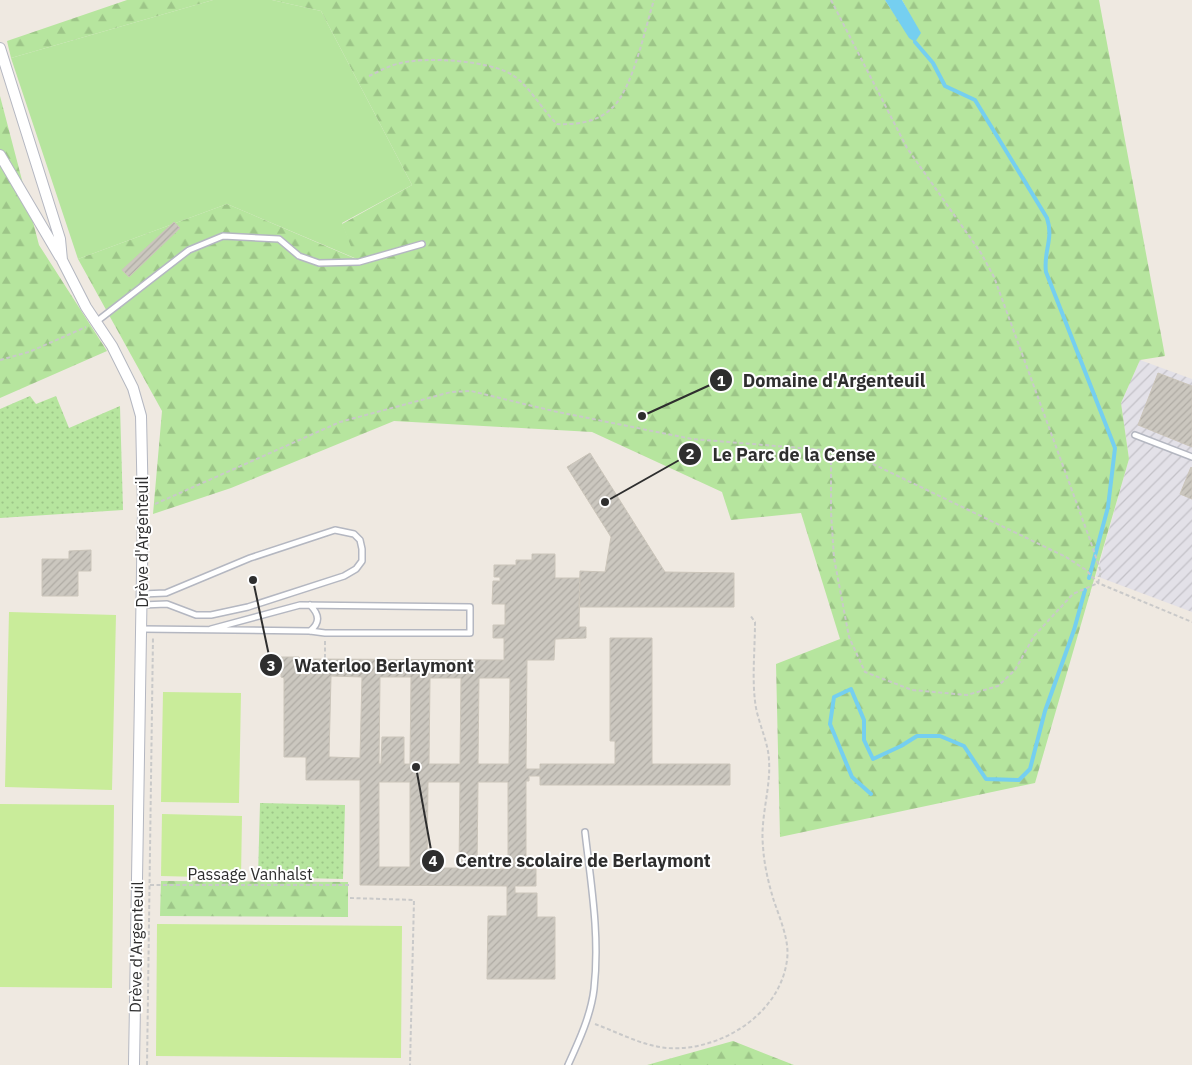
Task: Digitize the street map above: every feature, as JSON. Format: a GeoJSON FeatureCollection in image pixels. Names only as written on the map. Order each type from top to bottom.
{"type":"FeatureCollection","features":[{"type":"Feature","properties":{"kind":"street","name":"Drève d'Argenteuil"},"geometry":{"type":"LineString","coordinates":[[0,48],[60,239],[62,260],[86,307],[112,346],[133,388],[141,416],[144,509],[134,1065]]}},
{"type":"Feature","properties":{"kind":"street"},"geometry":{"type":"LineString","coordinates":[[0,155],[62,260]]}},
{"type":"Feature","properties":{"kind":"lane"},"geometry":{"type":"LineString","coordinates":[[96,322],[189,250],[223,236],[279,239],[299,256],[319,263],[359,262],[422,244]]}},
{"type":"Feature","properties":{"kind":"lane"},"geometry":{"type":"LineString","coordinates":[[1135,435],[1192,457]]}},
{"type":"Feature","properties":{"kind":"lane"},"geometry":{"type":"LineString","coordinates":[[142,594],[166,593],[250,558],[335,530],[354,534],[360,540],[362,560],[356,569],[344,576],[248,607],[211,615],[196,615],[167,604],[142,605]]}},
{"type":"Feature","properties":{"kind":"lane"},"geometry":{"type":"LineString","coordinates":[[142,629],[310,631],[325,634],[470,633],[470,607],[324,607],[310,605],[290,608],[211,629]]}},
{"type":"Feature","properties":{"kind":"lane"},"geometry":{"type":"LineString","coordinates":[[310,605],[316,611],[318,619],[317,625],[310,631]]}},
{"type":"Feature","properties":{"kind":"lane"},"geometry":{"type":"LineString","coordinates":[[568,1065],[586,1021],[594,990],[595,914],[585,832]]}},
{"type":"Feature","properties":{"kind":"path"},"geometry":{"type":"LineString","coordinates":[[369,76],[398,64],[423,61],[465,62],[500,69],[514,76],[557,124],[586,123],[612,109],[627,87],[654,0]]}},
{"type":"Feature","properties":{"kind":"path"},"geometry":{"type":"LineString","coordinates":[[831,0],[907,148],[982,252],[994,277],[1089,537],[1100,572],[1098,583]]}},
{"type":"Feature","properties":{"kind":"path"},"geometry":{"type":"LineString","coordinates":[[0,360],[29,352],[96,322]]}},
{"type":"Feature","properties":{"kind":"path"},"geometry":{"type":"LineString","coordinates":[[144,509],[340,422],[451,392],[471,392],[553,411],[692,439],[848,452],[1066,557],[1086,570],[1098,583],[1192,622]]}},
{"type":"Feature","properties":{"kind":"path"},"geometry":{"type":"LineString","coordinates":[[831,450],[831,512],[834,558],[849,637],[865,672],[912,690],[968,695],[998,686],[1015,670],[1034,636],[1073,594],[1098,583]]}},
{"type":"Feature","properties":{"kind":"path"},"geometry":{"type":"LineString","coordinates":[[586,1021],[666,1048],[693,1046],[729,1036],[752,1020],[766,1006],[782,981],[788,959],[783,927],[765,867],[763,843],[769,761],[764,729],[755,702],[755,622],[750,615]]}},
{"type":"Feature","properties":{"kind":"path","name":"Passage Vanhalst"},"geometry":{"type":"LineString","coordinates":[[150,885],[350,885]]}},
{"type":"Feature","properties":{"kind":"path"},"geometry":{"type":"LineString","coordinates":[[350,898],[414,900],[410,1065]]}},
{"type":"Feature","properties":{"kind":"shaded area"},"geometry":{"type":"Polygon","coordinates":[[[1140,360],[1192,379],[1192,612],[1096,576],[1129,459],[1121,403],[1140,360]]]}},
{"type":"Feature","properties":{"kind":"green space"},"geometry":{"type":"Polygon","coordinates":[[[127,0],[213,0],[11,58],[7,41],[127,0]]]}},
{"type":"Feature","properties":{"kind":"green space"},"geometry":{"type":"Polygon","coordinates":[[[213,0],[272,0],[321,11],[412,185],[342,223],[357,259],[227,204],[78,259],[11,58],[213,0]]]}},
{"type":"Feature","properties":{"kind":"green space"},"geometry":{"type":"Polygon","coordinates":[[[272,0],[885,0],[895,15],[910,15],[902,0],[1099,0],[1165,356],[1140,360],[1121,403],[1129,459],[1035,783],[780,837],[776,664],[840,639],[801,513],[731,520],[722,492],[592,432],[394,421],[231,488],[153,514],[162,411],[78,259],[227,204],[356,259],[342,224],[412,185],[321,11],[272,0]]]}},
{"type":"Feature","properties":{"kind":"green space"},"geometry":{"type":"Polygon","coordinates":[[[0,96],[39,245],[107,351],[0,398],[0,96]]]}},
{"type":"Feature","properties":{"kind":"green space"},"geometry":{"type":"Polygon","coordinates":[[[30,396],[36,404],[56,396],[69,428],[120,406],[123,510],[0,518],[0,409],[30,396]]]}},
{"type":"Feature","properties":{"kind":"green space"},"geometry":{"type":"Polygon","coordinates":[[[9,612],[116,615],[112,790],[5,787],[9,612]]]}},
{"type":"Feature","properties":{"kind":"green space"},"geometry":{"type":"Polygon","coordinates":[[[163,692],[241,693],[239,803],[161,802],[163,692]]]}},
{"type":"Feature","properties":{"kind":"green space"},"geometry":{"type":"Polygon","coordinates":[[[260,803],[345,805],[343,879],[258,877],[260,803]]]}},
{"type":"Feature","properties":{"kind":"green space"},"geometry":{"type":"Polygon","coordinates":[[[0,804],[114,805],[112,988],[0,987],[0,804]]]}},
{"type":"Feature","properties":{"kind":"green space"},"geometry":{"type":"Polygon","coordinates":[[[162,814],[242,816],[241,878],[161,876],[162,814]]]}},
{"type":"Feature","properties":{"kind":"green space"},"geometry":{"type":"Polygon","coordinates":[[[161,881],[348,882],[348,917],[160,916],[161,881]]]}},
{"type":"Feature","properties":{"kind":"green space"},"geometry":{"type":"Polygon","coordinates":[[[157,924],[402,926],[401,1058],[156,1056],[157,924]]]}},
{"type":"Feature","properties":{"kind":"green space"},"geometry":{"type":"Polygon","coordinates":[[[733,1041],[794,1065],[647,1065],[733,1041]]]}},
{"type":"Feature","properties":{"kind":"water"},"geometry":{"type":"Polygon","coordinates":[[[885,0],[902,0],[921,33],[915,42],[909,38],[885,0]]]}},
{"type":"Feature","properties":{"kind":"building"},"geometry":{"type":"Polygon","coordinates":[[[174,222],[180,228],[129,277],[122,270],[174,222]]]}},
{"type":"Feature","properties":{"kind":"building"},"geometry":{"type":"Polygon","coordinates":[[[1158,373],[1192,386],[1192,447],[1138,425],[1158,373]]]}},
{"type":"Feature","properties":{"kind":"building"},"geometry":{"type":"Polygon","coordinates":[[[590,453],[665,572],[734,573],[734,607],[579,607],[580,571],[605,572],[611,537],[567,467],[590,453]]]}},
{"type":"Feature","properties":{"kind":"building"},"geometry":{"type":"Polygon","coordinates":[[[1192,468],[1192,499],[1180,494],[1192,468]]]}},
{"type":"Feature","properties":{"kind":"building"},"geometry":{"type":"Polygon","coordinates":[[[91,550],[91,571],[78,571],[78,596],[42,596],[42,559],[69,559],[69,551],[91,550]]]}},
{"type":"Feature","properties":{"kind":"building"},"geometry":{"type":"Polygon","coordinates":[[[532,554],[555,554],[555,578],[580,578],[579,627],[586,627],[586,638],[555,639],[554,660],[527,660],[526,769],[540,769],[540,764],[615,764],[615,741],[610,741],[610,638],[652,638],[652,764],[730,764],[730,785],[540,785],[540,776],[529,776],[529,781],[526,781],[526,869],[536,869],[536,886],[515,886],[515,893],[537,893],[537,917],[555,917],[555,979],[487,979],[488,916],[507,916],[507,886],[360,885],[360,780],[306,780],[306,757],[284,757],[284,678],[281,677],[281,657],[299,657],[299,674],[308,675],[308,659],[504,660],[504,638],[493,638],[493,625],[505,625],[505,604],[492,604],[493,581],[500,581],[500,577],[494,577],[494,565],[516,565],[516,560],[532,560],[532,554]],[[331,676],[329,757],[360,758],[362,677],[331,676]],[[380,677],[379,764],[381,764],[382,737],[404,737],[404,764],[410,764],[411,677],[380,677]],[[430,678],[429,764],[460,764],[461,678],[430,678]],[[479,678],[478,764],[509,764],[510,678],[479,678]],[[379,782],[379,867],[410,867],[410,782],[379,782]],[[428,782],[427,868],[459,868],[460,782],[428,782]],[[478,782],[477,869],[508,869],[508,782],[478,782]]]}},
{"type":"Feature","properties":{"kind":"waterway"},"geometry":{"type":"LineString","coordinates":[[915,42],[933,63],[945,86],[975,100],[1047,218],[1049,239],[1045,265],[1046,272],[1115,448],[1108,507],[1089,578]]}},
{"type":"Feature","properties":{"kind":"waterway"},"geometry":{"type":"LineString","coordinates":[[871,794],[852,777],[830,724],[834,697],[851,689],[864,720],[864,740],[873,759],[917,736],[940,736],[964,746],[986,779],[1019,780],[1030,769],[1045,711],[1074,630],[1085,590]]}},
{"type":"Feature","properties":{"kind":"place","name":"Domaine d'Argenteuil"},"geometry":{"type":"Point","coordinates":[642,416]}},
{"type":"Feature","properties":{"kind":"place","name":"Le Parc de la Cense"},"geometry":{"type":"Point","coordinates":[605,502]}},
{"type":"Feature","properties":{"kind":"place","name":"Waterloo Berlaymont"},"geometry":{"type":"Point","coordinates":[253,580]}},
{"type":"Feature","properties":{"kind":"place","name":"Centre scolaire de Berlaymont"},"geometry":{"type":"Point","coordinates":[416,767]}}]}
